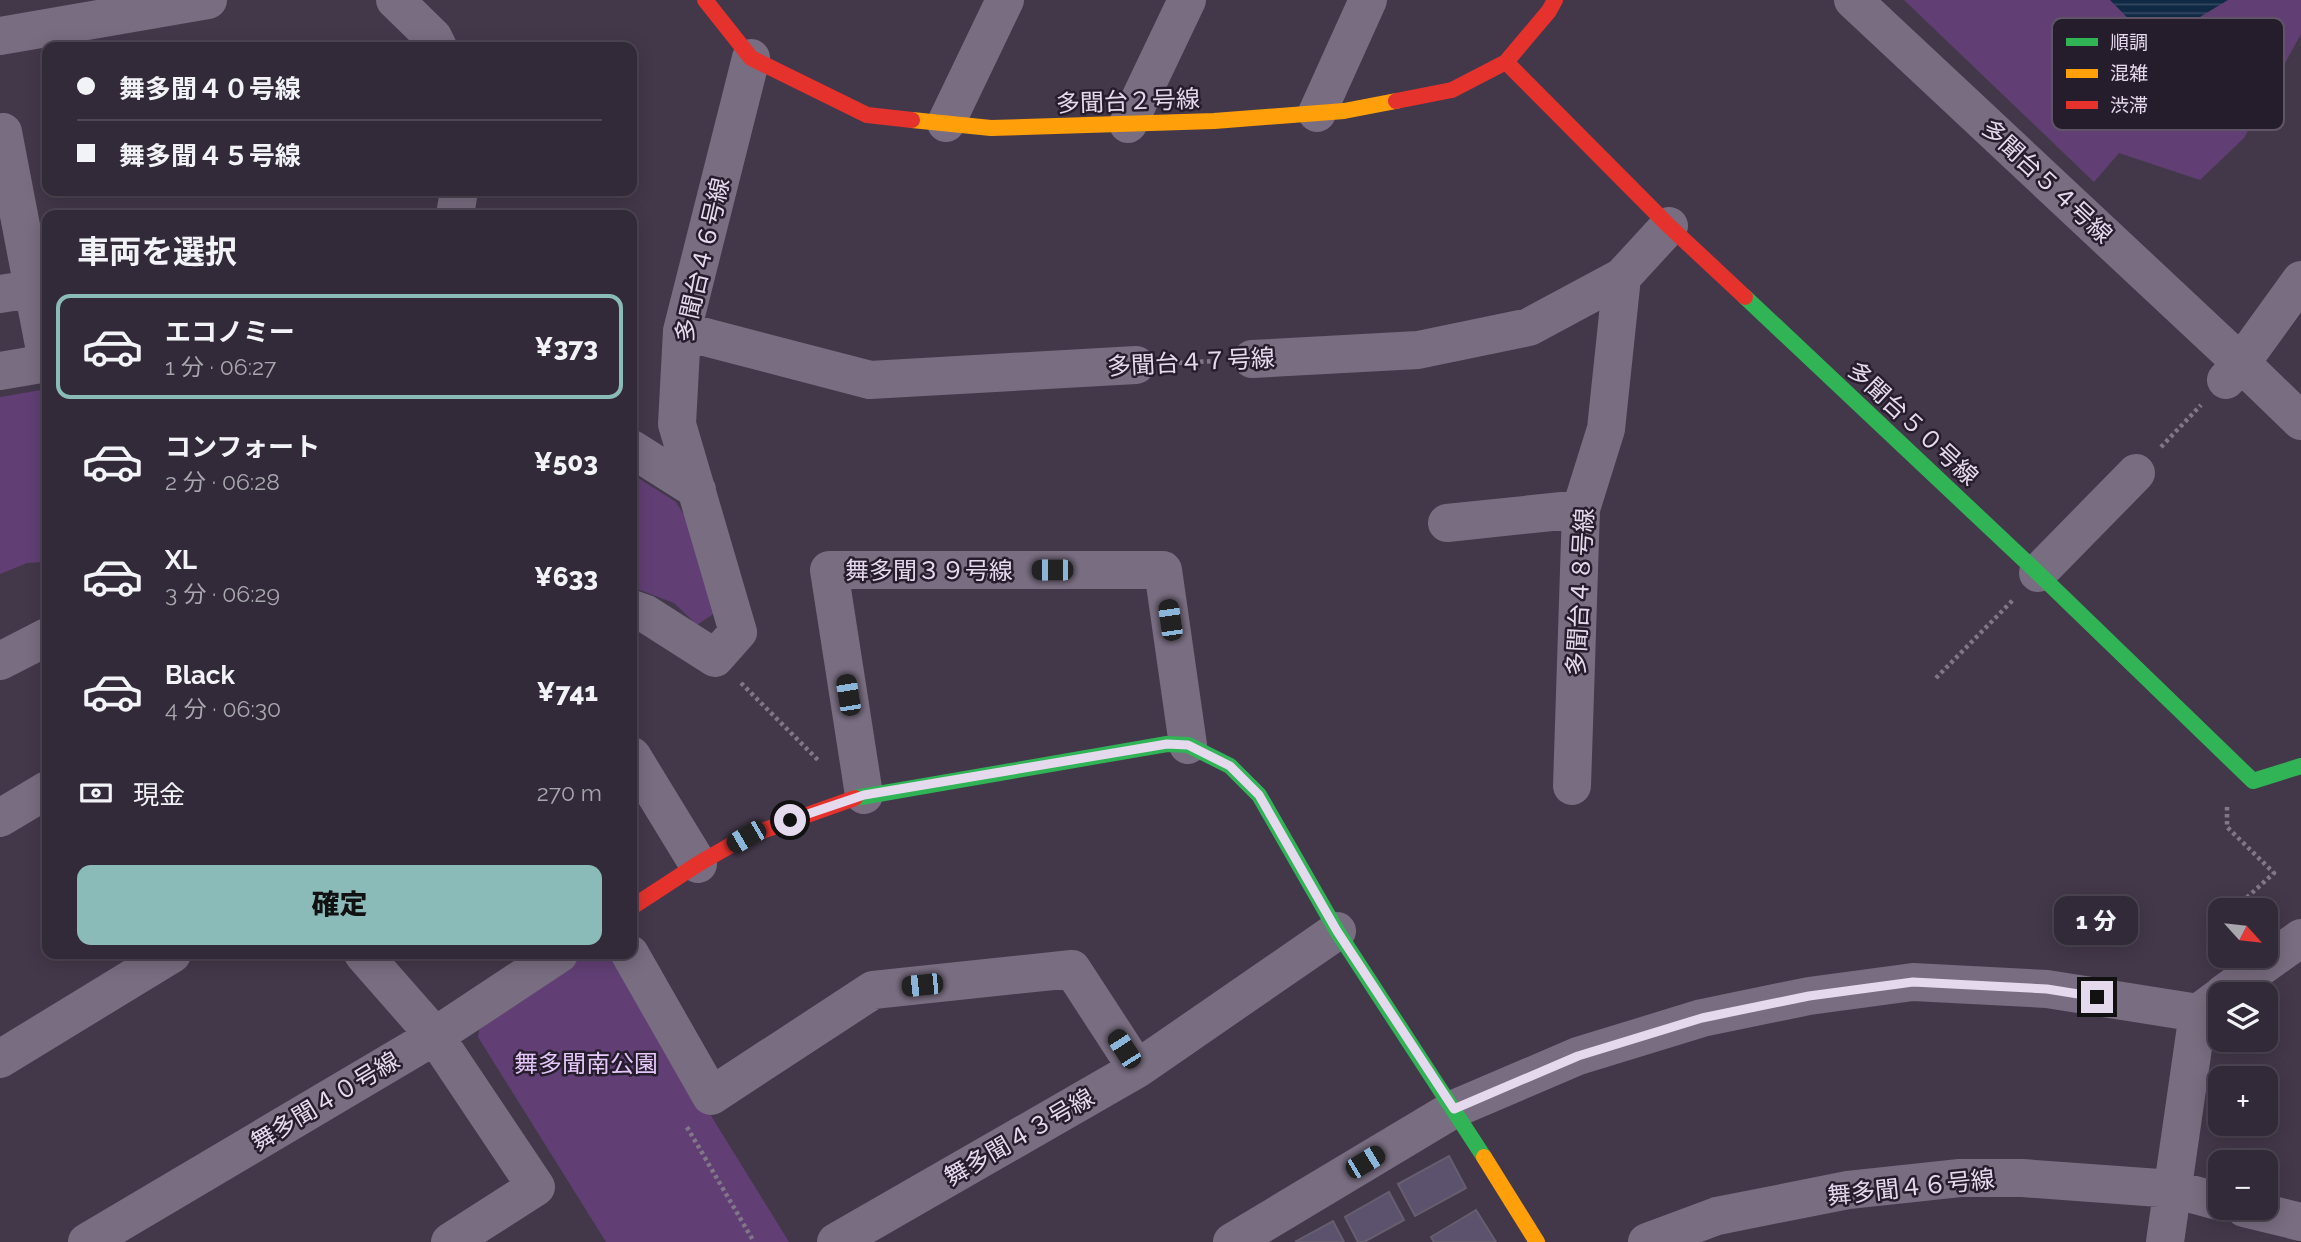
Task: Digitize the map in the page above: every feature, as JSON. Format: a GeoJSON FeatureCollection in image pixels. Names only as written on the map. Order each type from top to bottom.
{"type":"FeatureCollection","features":[{"type":"Feature","properties":{"kind":"street"},"geometry":{"type":"LineString","coordinates":[[0,36],[208,0]]}},
{"type":"Feature","properties":{"kind":"street"},"geometry":{"type":"LineString","coordinates":[[395,0],[436,42]]}},
{"type":"Feature","properties":{"kind":"street","name":"多聞台２号線"},"geometry":{"type":"LineString","coordinates":[[705,0],[751,58],[867,115],[991,128],[1214,121],[1344,111],[1452,90],[1506,62],[1549,11],[1555,0]]}},
{"type":"Feature","properties":{"kind":"street"},"geometry":{"type":"LineString","coordinates":[[946,123],[1004,0]]}},
{"type":"Feature","properties":{"kind":"street"},"geometry":{"type":"LineString","coordinates":[[1129,124],[1186,0]]}},
{"type":"Feature","properties":{"kind":"street"},"geometry":{"type":"LineString","coordinates":[[1317,113],[1368,0]]}},
{"type":"Feature","properties":{"kind":"street","name":"多聞台５４号線"},"geometry":{"type":"LineString","coordinates":[[1853,0],[2225,380],[2301,421]]}},
{"type":"Feature","properties":{"kind":"street","name":"多聞台４６号線"},"geometry":{"type":"LineString","coordinates":[[715,657],[738,632],[677,424],[682,331],[751,58]]}},
{"type":"Feature","properties":{"kind":"street","name":"多聞台５０号線"},"geometry":{"type":"LineString","coordinates":[[1506,62],[2029,583],[2253,781],[2301,766]]}},
{"type":"Feature","properties":{"kind":"street"},"geometry":{"type":"LineString","coordinates":[[0,133],[3,132],[17,292],[42,350]]}},
{"type":"Feature","properties":{"kind":"street","name":"多聞台４７号線"},"geometry":{"type":"LineString","coordinates":[[1252,359],[1418,350],[1529,327],[1622,276],[1669,226]]}},
{"type":"Feature","properties":{"kind":"street","name":"多聞台４８号線"},"geometry":{"type":"LineString","coordinates":[[1572,786],[1581,509],[1606,429],[1622,276]]}},
{"type":"Feature","properties":{"kind":"street"},"geometry":{"type":"LineString","coordinates":[[2225,380],[2301,279]]}},
{"type":"Feature","properties":{"kind":"street","name":"多聞台４７号線"},"geometry":{"type":"LineString","coordinates":[[682,331],[870,380],[1136,365]]}},
{"type":"Feature","properties":{"kind":"street"},"geometry":{"type":"LineString","coordinates":[[0,371],[42,363]]}},
{"type":"Feature","properties":{"kind":"street"},"geometry":{"type":"LineString","coordinates":[[637,452],[697,490]]}},
{"type":"Feature","properties":{"kind":"street"},"geometry":{"type":"LineString","coordinates":[[2029,583],[2148,460]]}},
{"type":"Feature","properties":{"kind":"street"},"geometry":{"type":"LineString","coordinates":[[1447,523],[1581,509]]}},
{"type":"Feature","properties":{"kind":"street","name":"舞多聞３９号線"},"geometry":{"type":"LineString","coordinates":[[864,795],[829,570],[1163,570],[1188,745]]}},
{"type":"Feature","properties":{"kind":"street"},"geometry":{"type":"LineString","coordinates":[[637,611],[715,657]]}},
{"type":"Feature","properties":{"kind":"street"},"geometry":{"type":"LineString","coordinates":[[0,661],[42,640]]}},
{"type":"Feature","properties":{"kind":"street"},"geometry":{"type":"LineString","coordinates":[[637,904],[746,837],[864,795],[1167,744],[1188,745],[1230,766],[1259,795],[1337,931],[1454,1109],[1537,1242]]}},
{"type":"Feature","properties":{"kind":"street"},"geometry":{"type":"LineString","coordinates":[[637,764],[698,864]]}},
{"type":"Feature","properties":{"kind":"street"},"geometry":{"type":"LineString","coordinates":[[0,818],[42,793]]}},
{"type":"Feature","properties":{"kind":"street","name":"舞多聞４３号線"},"geometry":{"type":"LineString","coordinates":[[836,1242],[1137,1069],[1337,931]]}},
{"type":"Feature","properties":{"kind":"street"},"geometry":{"type":"LineString","coordinates":[[2240,982],[2301,938]]}},
{"type":"Feature","properties":{"kind":"street"},"geometry":{"type":"LineString","coordinates":[[0,1059],[164,959]]}},
{"type":"Feature","properties":{"kind":"street"},"geometry":{"type":"LineString","coordinates":[[367,959],[435,1036],[536,1187],[450,1242]]}},
{"type":"Feature","properties":{"kind":"street","name":"舞多聞４０号線"},"geometry":{"type":"LineString","coordinates":[[87,1242],[435,1036],[551,959]]}},
{"type":"Feature","properties":{"kind":"street"},"geometry":{"type":"LineString","coordinates":[[633,959],[712,1096],[873,990],[1072,969],[1137,1069]]}},
{"type":"Feature","properties":{"kind":"street"},"geometry":{"type":"LineString","coordinates":[[1232,1242],[1454,1109],[1578,1056],[1702,1018],[1809,996],[1913,982],[2208,1001]]}},
{"type":"Feature","properties":{"kind":"street"},"geometry":{"type":"LineString","coordinates":[[2165,1242],[2173,1189],[2208,1029]]}},
{"type":"Feature","properties":{"kind":"street","name":"舞多聞４６号線"},"geometry":{"type":"LineString","coordinates":[[1647,1242],[1717,1216],[1848,1190],[1960,1178],[2022,1178],[2173,1189],[2208,1198]]}},
{"type":"Feature","properties":{"kind":"street"},"geometry":{"type":"LineString","coordinates":[[2278,1216],[2301,1222]]}},
{"type":"Feature","properties":{"kind":"path","name":"多聞台４７号線"},"geometry":{"type":"LineString","coordinates":[[1136,365],[1252,359]]}},
{"type":"Feature","properties":{"kind":"path"},"geometry":{"type":"LineString","coordinates":[[2148,460],[2225,380]]}},
{"type":"Feature","properties":{"kind":"path"},"geometry":{"type":"LineString","coordinates":[[1936,678],[2029,583]]}},
{"type":"Feature","properties":{"kind":"path"},"geometry":{"type":"LineString","coordinates":[[715,657],[835,777],[864,795]]}},
{"type":"Feature","properties":{"kind":"path"},"geometry":{"type":"LineString","coordinates":[[2227,827],[2274,873],[2246,898]]}},
{"type":"Feature","properties":{"kind":"green space"},"geometry":{"type":"Polygon","coordinates":[[[1904,0],[2301,0],[2301,34],[2284,65],[2284,18],[2052,18],[2052,130],[2248,130],[2244,138],[2200,180],[2119,153],[2094,182],[1904,0]]]}},
{"type":"Feature","properties":{"kind":"green space"},"geometry":{"type":"Polygon","coordinates":[[[42,390],[42,562],[27,563],[0,574],[0,397],[42,390]]]}},
{"type":"Feature","properties":{"kind":"green space"},"geometry":{"type":"Polygon","coordinates":[[[637,477],[676,502],[703,546],[719,610],[697,625],[674,603],[637,589],[637,477]]]}},
{"type":"Feature","properties":{"kind":"green space","name":"舞多聞南公園"},"geometry":{"type":"Polygon","coordinates":[[[577,959],[614,959],[789,1242],[606,1242],[478,1037],[482,1015],[577,959]]]}},
{"type":"Feature","properties":{"kind":"water"},"geometry":{"type":"Polygon","coordinates":[[[2110,0],[2228,0],[2198,18],[2128,18],[2110,0]]]}},
{"type":"Feature","properties":{"kind":"building"},"geometry":{"type":"Polygon","coordinates":[[[1449,1156],[1466,1188],[1415,1216],[1398,1184],[1449,1156]]]}},
{"type":"Feature","properties":{"kind":"building"},"geometry":{"type":"Polygon","coordinates":[[[1389,1192],[1404,1220],[1364,1242],[1358,1242],[1345,1217],[1389,1192]]]}},
{"type":"Feature","properties":{"kind":"building"},"geometry":{"type":"Polygon","coordinates":[[[1476,1210],[1496,1242],[1434,1242],[1431,1237],[1476,1210]]]}},
{"type":"Feature","properties":{"kind":"building"},"geometry":{"type":"Polygon","coordinates":[[[1333,1221],[1344,1242],[1295,1242],[1333,1221]]]}},
{"type":"Feature","properties":{"kind":"traffic: fast"},"geometry":{"type":"LineString","coordinates":[[1745,297],[2038,573],[2253,781],[2301,766]]}},
{"type":"Feature","properties":{"kind":"traffic: fast"},"geometry":{"type":"LineString","coordinates":[[855,798],[1167,744],[1188,745],[1230,766],[1259,795],[1337,931],[1484,1157]]}},
{"type":"Feature","properties":{"kind":"traffic: slow"},"geometry":{"type":"LineString","coordinates":[[912,120],[991,128],[1214,121],[1344,111],[1396,101]]}},
{"type":"Feature","properties":{"kind":"traffic: slow"},"geometry":{"type":"LineString","coordinates":[[1484,1157],[1537,1242]]}},
{"type":"Feature","properties":{"kind":"traffic: jam"},"geometry":{"type":"LineString","coordinates":[[705,0],[751,58],[867,115],[912,120]]}},
{"type":"Feature","properties":{"kind":"traffic: jam"},"geometry":{"type":"LineString","coordinates":[[1396,101],[1452,90],[1506,62],[1549,11],[1555,0]]}},
{"type":"Feature","properties":{"kind":"traffic: jam"},"geometry":{"type":"LineString","coordinates":[[1506,62],[1669,226],[1745,297]]}},
{"type":"Feature","properties":{"kind":"traffic: jam"},"geometry":{"type":"LineString","coordinates":[[637,904],[745,837],[855,798]]}},
{"type":"Feature","properties":{"kind":"route"},"geometry":{"type":"LineString","coordinates":[[790,820],[864,795],[1167,744],[1188,745],[1230,766],[1259,795],[1337,931],[1454,1109],[1578,1056],[1702,1018],[1809,996],[1913,982],[2047,989],[2097,997]]}}]}
